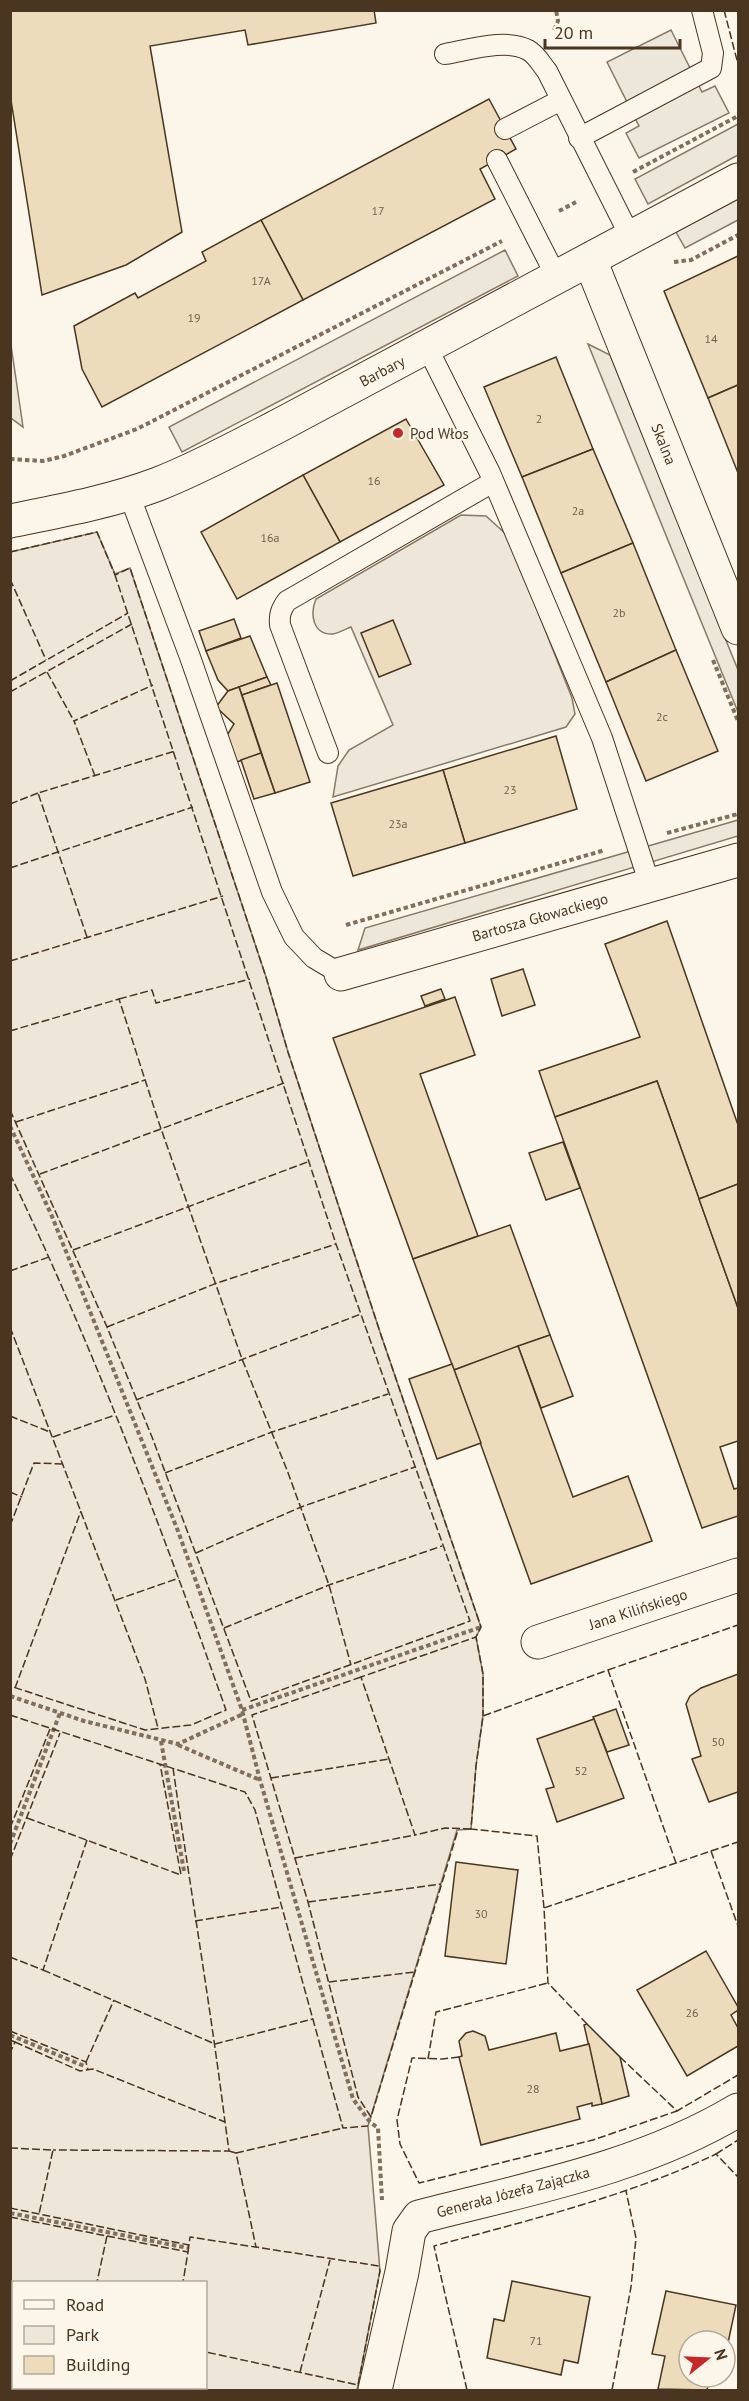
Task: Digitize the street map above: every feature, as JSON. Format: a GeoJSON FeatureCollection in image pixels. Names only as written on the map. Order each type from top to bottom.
{"type":"FeatureCollection","features":[{"type":"Feature","properties":{"kind":"street","name":"Barbary"},"geometry":{"type":"LineString","coordinates":[[10,521],[94,504],[129,494],[216,457],[738,180]]}},
{"type":"Feature","properties":{"kind":"street","name":"Skalna"},"geometry":{"type":"LineString","coordinates":[[590,260],[738,628]]}},
{"type":"Feature","properties":{"kind":"street","name":"Bartosza Głowackiego"},"geometry":{"type":"LineString","coordinates":[[341,974],[738,860]]}},
{"type":"Feature","properties":{"kind":"street","name":"Jana Kilińskiego"},"geometry":{"type":"LineString","coordinates":[[538,1642],[738,1575]]}},
{"type":"Feature","properties":{"kind":"street","name":"Generała Józefa Zajączka"},"geometry":{"type":"LineString","coordinates":[[375,2391],[409,2231],[419,2217],[569,2178],[650,2154],[738,2110]]}},
{"type":"Feature","properties":{"kind":"lane"},"geometry":{"type":"LineString","coordinates":[[579,138],[711,68],[713,53],[702,10]]}},
{"type":"Feature","properties":{"kind":"lane"},"geometry":{"type":"LineString","coordinates":[[445,54],[516,46],[536,56],[547,71],[631,238]]}},
{"type":"Feature","properties":{"kind":"lane"},"geometry":{"type":"LineString","coordinates":[[505,129],[561,100]]}},
{"type":"Feature","properties":{"kind":"lane"},"geometry":{"type":"LineString","coordinates":[[496,160],[557,278]]}},
{"type":"Feature","properties":{"kind":"lane"},"geometry":{"type":"LineString","coordinates":[[427,347],[458,406],[493,482],[602,738],[650,885]]}},
{"type":"Feature","properties":{"kind":"lane"},"geometry":{"type":"LineString","coordinates":[[328,753],[280,625],[279,616],[282,608],[288,601],[493,482]]}},
{"type":"Feature","properties":{"kind":"lane"},"geometry":{"type":"LineString","coordinates":[[129,494],[190,657],[272,892],[294,937],[314,958],[341,974]]}},
{"type":"Feature","properties":{"kind":"path"},"geometry":{"type":"LineString","coordinates":[[10,459],[43,461],[64,456],[137,429],[531,226],[738,116]]}},
{"type":"Feature","properties":{"kind":"path"},"geometry":{"type":"LineString","coordinates":[[346,925],[738,814]]}},
{"type":"Feature","properties":{"kind":"path"},"geometry":{"type":"LineString","coordinates":[[10,1126],[51,1214],[113,1366],[178,1531],[243,1712],[260,1780],[353,2099],[370,2122],[378,2128],[380,2196],[404,2257]]}},
{"type":"Feature","properties":{"kind":"path"},"geometry":{"type":"LineString","coordinates":[[178,1744],[243,1712],[481,1627]]}},
{"type":"Feature","properties":{"kind":"path"},"geometry":{"type":"LineString","coordinates":[[10,1696],[84,1721],[178,1744],[260,1780]]}},
{"type":"Feature","properties":{"kind":"path"},"geometry":{"type":"LineString","coordinates":[[10,1844],[60,1713]]}},
{"type":"Feature","properties":{"kind":"path"},"geometry":{"type":"LineString","coordinates":[[161,1741],[184,1871]]}},
{"type":"Feature","properties":{"kind":"path"},"geometry":{"type":"LineString","coordinates":[[10,2036],[84,2066]]}},
{"type":"Feature","properties":{"kind":"path"},"geometry":{"type":"LineString","coordinates":[[10,2213],[188,2248]]}},
{"type":"Feature","properties":{"kind":"green space"},"geometry":{"type":"Polygon","coordinates":[[[461,515],[486,516],[508,536],[572,698],[575,714],[566,727],[333,797],[338,766],[349,750],[393,725],[351,627],[333,634],[321,631],[314,622],[313,616],[316,599],[461,515]]]}},
{"type":"Feature","properties":{"kind":"green space"},"geometry":{"type":"Polygon","coordinates":[[[97,532],[115,574],[130,568],[266,977],[288,1052],[381,1335],[481,1627],[476,1637],[483,1674],[483,1716],[471,1829],[457,1830],[368,2126],[380,2271],[357,2390],[198,2389],[207,2389],[207,2281],[12,2281],[11,2349],[10,552],[97,532]]]}},
{"type":"Feature","properties":{"kind":"shaded area"},"geometry":{"type":"Polygon","coordinates":[[[671,30],[702,92],[715,86],[729,113],[639,158],[626,133],[639,126],[607,62],[671,30]]]}},
{"type":"Feature","properties":{"kind":"shaded area"},"geometry":{"type":"Polygon","coordinates":[[[738,124],[738,155],[648,204],[635,179],[738,124]]]}},
{"type":"Feature","properties":{"kind":"shaded area"},"geometry":{"type":"Polygon","coordinates":[[[738,199],[738,220],[685,248],[676,232],[738,199]]]}},
{"type":"Feature","properties":{"kind":"shaded area"},"geometry":{"type":"Polygon","coordinates":[[[505,250],[518,276],[182,452],[169,427],[505,250]]]}},
{"type":"Feature","properties":{"kind":"shaded area"},"geometry":{"type":"Polygon","coordinates":[[[588,344],[610,355],[738,670],[738,712],[588,344]]]}},
{"type":"Feature","properties":{"kind":"shaded area"},"geometry":{"type":"Polygon","coordinates":[[[11,345],[23,427],[11,418],[11,345]]]}},
{"type":"Feature","properties":{"kind":"shaded area"},"geometry":{"type":"Polygon","coordinates":[[[738,820],[738,836],[358,950],[365,928],[738,820]]]}},
{"type":"Feature","properties":{"kind":"building"},"geometry":{"type":"Polygon","coordinates":[[[10,10],[374,10],[376,23],[248,45],[245,30],[150,46],[182,232],[126,265],[42,295],[10,94],[10,10]]]}},
{"type":"Feature","properties":{"kind":"building"},"geometry":{"type":"Polygon","coordinates":[[[489,99],[516,149],[480,169],[495,199],[303,300],[261,220],[489,99]]]}},
{"type":"Feature","properties":{"kind":"building"},"geometry":{"type":"Polygon","coordinates":[[[261,220],[303,300],[102,407],[82,369],[74,326],[135,293],[138,298],[206,261],[202,252],[261,220]]]}},
{"type":"Feature","properties":{"kind":"building"},"geometry":{"type":"Polygon","coordinates":[[[738,256],[738,385],[708,398],[664,291],[738,256]]]}},
{"type":"Feature","properties":{"kind":"building"},"geometry":{"type":"Polygon","coordinates":[[[556,357],[593,449],[522,477],[484,387],[556,357]]]}},
{"type":"Feature","properties":{"kind":"building"},"geometry":{"type":"Polygon","coordinates":[[[738,385],[738,473],[708,398],[738,385]]]}},
{"type":"Feature","properties":{"kind":"building"},"geometry":{"type":"Polygon","coordinates":[[[406,419],[444,485],[340,542],[303,475],[406,419]]]}},
{"type":"Feature","properties":{"kind":"building"},"geometry":{"type":"Polygon","coordinates":[[[593,449],[633,543],[561,573],[522,477],[593,449]]]}},
{"type":"Feature","properties":{"kind":"building"},"geometry":{"type":"Polygon","coordinates":[[[303,475],[340,542],[237,599],[201,532],[303,475]]]}},
{"type":"Feature","properties":{"kind":"building"},"geometry":{"type":"Polygon","coordinates":[[[633,543],[676,650],[606,682],[561,573],[633,543]]]}},
{"type":"Feature","properties":{"kind":"building"},"geometry":{"type":"Polygon","coordinates":[[[234,619],[241,638],[206,651],[199,631],[234,619]]]}},
{"type":"Feature","properties":{"kind":"building"},"geometry":{"type":"Polygon","coordinates":[[[393,620],[411,664],[379,677],[361,633],[393,620]]]}},
{"type":"Feature","properties":{"kind":"building"},"geometry":{"type":"Polygon","coordinates":[[[250,636],[267,677],[228,691],[218,680],[206,651],[250,636]]]}},
{"type":"Feature","properties":{"kind":"building"},"geometry":{"type":"Polygon","coordinates":[[[676,650],[718,751],[646,781],[606,682],[676,650]]]}},
{"type":"Feature","properties":{"kind":"building"},"geometry":{"type":"Polygon","coordinates":[[[267,677],[271,685],[242,695],[239,687],[267,677]]]}},
{"type":"Feature","properties":{"kind":"building"},"geometry":{"type":"Polygon","coordinates":[[[277,683],[310,782],[275,793],[242,695],[277,683]]]}},
{"type":"Feature","properties":{"kind":"building"},"geometry":{"type":"Polygon","coordinates":[[[239,687],[261,753],[237,762],[226,737],[234,724],[216,707],[228,691],[239,687]]]}},
{"type":"Feature","properties":{"kind":"building"},"geometry":{"type":"Polygon","coordinates":[[[556,736],[577,809],[465,843],[443,770],[556,736]]]}},
{"type":"Feature","properties":{"kind":"building"},"geometry":{"type":"Polygon","coordinates":[[[261,753],[275,793],[254,799],[241,760],[261,753]]]}},
{"type":"Feature","properties":{"kind":"building"},"geometry":{"type":"Polygon","coordinates":[[[443,770],[465,843],[353,876],[331,803],[443,770]]]}},
{"type":"Feature","properties":{"kind":"building"},"geometry":{"type":"Polygon","coordinates":[[[667,921],[738,1125],[738,1184],[699,1199],[657,1081],[555,1117],[539,1071],[640,1037],[605,944],[667,921]]]}},
{"type":"Feature","properties":{"kind":"building"},"geometry":{"type":"Polygon","coordinates":[[[523,969],[535,1005],[502,1016],[491,979],[523,969]]]}},
{"type":"Feature","properties":{"kind":"building"},"geometry":{"type":"Polygon","coordinates":[[[441,989],[445,999],[425,1006],[421,996],[441,989]]]}},
{"type":"Feature","properties":{"kind":"building"},"geometry":{"type":"Polygon","coordinates":[[[455,997],[475,1055],[420,1074],[478,1236],[413,1259],[333,1038],[455,997]]]}},
{"type":"Feature","properties":{"kind":"building"},"geometry":{"type":"Polygon","coordinates":[[[657,1081],[738,1308],[738,1441],[720,1447],[734,1489],[738,1488],[738,1516],[702,1528],[555,1117],[657,1081]]]}},
{"type":"Feature","properties":{"kind":"building"},"geometry":{"type":"Polygon","coordinates":[[[563,1142],[580,1188],[546,1200],[529,1153],[563,1142]]]}},
{"type":"Feature","properties":{"kind":"building"},"geometry":{"type":"Polygon","coordinates":[[[738,1184],[738,1308],[699,1199],[738,1184]]]}},
{"type":"Feature","properties":{"kind":"building"},"geometry":{"type":"Polygon","coordinates":[[[510,1225],[550,1335],[454,1370],[413,1259],[510,1225]]]}},
{"type":"Feature","properties":{"kind":"building"},"geometry":{"type":"Polygon","coordinates":[[[550,1335],[573,1396],[541,1408],[518,1346],[550,1335]]]}},
{"type":"Feature","properties":{"kind":"building"},"geometry":{"type":"Polygon","coordinates":[[[518,1346],[573,1497],[628,1476],[652,1541],[531,1584],[454,1370],[518,1346]]]}},
{"type":"Feature","properties":{"kind":"building"},"geometry":{"type":"Polygon","coordinates":[[[452,1364],[481,1443],[437,1459],[409,1379],[452,1364]]]}},
{"type":"Feature","properties":{"kind":"building"},"geometry":{"type":"Polygon","coordinates":[[[738,1674],[738,1792],[709,1802],[692,1759],[701,1756],[686,1704],[690,1696],[701,1688],[738,1674]]]}},
{"type":"Feature","properties":{"kind":"building"},"geometry":{"type":"Polygon","coordinates":[[[616,1709],[629,1745],[607,1752],[593,1717],[616,1709]]]}},
{"type":"Feature","properties":{"kind":"building"},"geometry":{"type":"Polygon","coordinates":[[[594,1719],[624,1798],[557,1822],[546,1789],[554,1787],[537,1739],[594,1719]]]}},
{"type":"Feature","properties":{"kind":"building"},"geometry":{"type":"Polygon","coordinates":[[[456,1862],[518,1870],[506,1964],[445,1956],[456,1862]]]}},
{"type":"Feature","properties":{"kind":"building"},"geometry":{"type":"Polygon","coordinates":[[[706,1951],[738,2007],[738,2010],[731,2015],[738,2028],[738,2046],[687,2076],[637,1990],[706,1951]]]}},
{"type":"Feature","properties":{"kind":"building"},"geometry":{"type":"Polygon","coordinates":[[[587,2024],[620,2057],[629,2096],[602,2104],[584,2025],[587,2024]]]}},
{"type":"Feature","properties":{"kind":"building"},"geometry":{"type":"Polygon","coordinates":[[[473,2031],[485,2036],[489,2050],[556,2033],[560,2051],[589,2044],[602,2104],[592,2106],[592,2103],[577,2107],[580,2119],[481,2145],[459,2057],[462,2056],[459,2041],[466,2033],[473,2031]]]}},
{"type":"Feature","properties":{"kind":"building"},"geometry":{"type":"Polygon","coordinates":[[[512,2281],[590,2297],[578,2363],[564,2360],[561,2375],[487,2358],[494,2319],[504,2321],[512,2281]]]}},
{"type":"Feature","properties":{"kind":"building"},"geometry":{"type":"Polygon","coordinates":[[[666,2291],[736,2305],[731,2329],[677,2329],[677,2389],[707,2390],[658,2389],[665,2356],[652,2354],[666,2291]]]}},
{"type":"Feature","properties":{"kind":"fence"},"geometry":{"type":"LineString","coordinates":[[724,10],[738,64]]}},
{"type":"Feature","properties":{"kind":"fence"},"geometry":{"type":"LineString","coordinates":[[10,552],[97,532],[115,575],[130,568],[266,977],[288,1052],[381,1335],[481,1627],[476,1637],[483,1674],[483,1716]]}},
{"type":"Feature","properties":{"kind":"fence"},"geometry":{"type":"LineString","coordinates":[[10,1110],[107,1327],[152,1437],[251,1701],[470,1621],[336,1244],[115,575]]}},
{"type":"Feature","properties":{"kind":"fence"},"geometry":{"type":"LineString","coordinates":[[10,579],[46,660]]}},
{"type":"Feature","properties":{"kind":"fence"},"geometry":{"type":"LineString","coordinates":[[10,681],[128,613]]}},
{"type":"Feature","properties":{"kind":"fence"},"geometry":{"type":"LineString","coordinates":[[10,692],[132,624]]}},
{"type":"Feature","properties":{"kind":"fence"},"geometry":{"type":"LineString","coordinates":[[47,672],[74,721]]}},
{"type":"Feature","properties":{"kind":"fence"},"geometry":{"type":"LineString","coordinates":[[95,776],[74,721],[153,685]]}},
{"type":"Feature","properties":{"kind":"fence"},"geometry":{"type":"LineString","coordinates":[[87,937],[38,793],[175,751]]}},
{"type":"Feature","properties":{"kind":"fence"},"geometry":{"type":"LineString","coordinates":[[10,804],[38,793]]}},
{"type":"Feature","properties":{"kind":"fence"},"geometry":{"type":"LineString","coordinates":[[10,868],[193,807]]}},
{"type":"Feature","properties":{"kind":"fence"},"geometry":{"type":"LineString","coordinates":[[10,961],[223,896]]}},
{"type":"Feature","properties":{"kind":"fence"},"geometry":{"type":"LineString","coordinates":[[119,999],[152,990],[156,1003],[250,979]]}},
{"type":"Feature","properties":{"kind":"fence"},"geometry":{"type":"LineString","coordinates":[[10,1031],[119,999],[159,1123],[242,1359],[287,1470],[329,1585],[351,1665]]}},
{"type":"Feature","properties":{"kind":"fence"},"geometry":{"type":"LineString","coordinates":[[16,1122],[145,1080]]}},
{"type":"Feature","properties":{"kind":"fence"},"geometry":{"type":"LineString","coordinates":[[40,1174],[284,1083]]}},
{"type":"Feature","properties":{"kind":"fence"},"geometry":{"type":"LineString","coordinates":[[73,1250],[310,1161]]}},
{"type":"Feature","properties":{"kind":"fence"},"geometry":{"type":"LineString","coordinates":[[10,1174],[98,1372],[177,1574],[226,1710],[191,1725],[145,1730],[10,1686]]}},
{"type":"Feature","properties":{"kind":"fence"},"geometry":{"type":"LineString","coordinates":[[107,1327],[217,1283],[336,1244]]}},
{"type":"Feature","properties":{"kind":"fence"},"geometry":{"type":"LineString","coordinates":[[10,1271],[49,1257]]}},
{"type":"Feature","properties":{"kind":"fence"},"geometry":{"type":"LineString","coordinates":[[136,1400],[361,1314]]}},
{"type":"Feature","properties":{"kind":"fence"},"geometry":{"type":"LineString","coordinates":[[10,1327],[145,1679],[158,1728]]}},
{"type":"Feature","properties":{"kind":"fence"},"geometry":{"type":"LineString","coordinates":[[165,1473],[272,1432],[388,1394]]}},
{"type":"Feature","properties":{"kind":"fence"},"geometry":{"type":"LineString","coordinates":[[53,1437],[115,1415]]}},
{"type":"Feature","properties":{"kind":"fence"},"geometry":{"type":"LineString","coordinates":[[10,1416],[50,1432]]}},
{"type":"Feature","properties":{"kind":"fence"},"geometry":{"type":"LineString","coordinates":[[10,1526],[34,1463],[63,1464]]}},
{"type":"Feature","properties":{"kind":"fence"},"geometry":{"type":"LineString","coordinates":[[196,1553],[301,1507],[415,1467]]}},
{"type":"Feature","properties":{"kind":"fence"},"geometry":{"type":"LineString","coordinates":[[10,1492],[22,1497]]}},
{"type":"Feature","properties":{"kind":"fence"},"geometry":{"type":"LineString","coordinates":[[15,1688],[81,1511]]}},
{"type":"Feature","properties":{"kind":"fence"},"geometry":{"type":"LineString","coordinates":[[224,1628],[329,1585],[442,1546]]}},
{"type":"Feature","properties":{"kind":"fence"},"geometry":{"type":"LineString","coordinates":[[116,1600],[179,1578]]}},
{"type":"Feature","properties":{"kind":"fence"},"geometry":{"type":"LineString","coordinates":[[608,1670],[738,1625]]}},
{"type":"Feature","properties":{"kind":"fence"},"geometry":{"type":"LineString","coordinates":[[471,1829],[445,1828],[415,1835],[361,1677],[476,1637]]}},
{"type":"Feature","properties":{"kind":"fence"},"geometry":{"type":"LineString","coordinates":[[544,1908],[537,1836],[471,1829],[483,1716],[608,1670],[676,1863]]}},
{"type":"Feature","properties":{"kind":"fence"},"geometry":{"type":"LineString","coordinates":[[361,1677],[252,1715],[308,1902],[358,2097],[371,2117],[458,1830]]}},
{"type":"Feature","properties":{"kind":"fence"},"geometry":{"type":"LineString","coordinates":[[10,1715],[245,1792],[255,1810],[343,2128],[368,2126]]}},
{"type":"Feature","properties":{"kind":"fence"},"geometry":{"type":"LineString","coordinates":[[10,1828],[50,1729]]}},
{"type":"Feature","properties":{"kind":"fence"},"geometry":{"type":"LineString","coordinates":[[10,1860],[60,1733]]}},
{"type":"Feature","properties":{"kind":"fence"},"geometry":{"type":"LineString","coordinates":[[271,1778],[389,1759]]}},
{"type":"Feature","properties":{"kind":"fence"},"geometry":{"type":"LineString","coordinates":[[27,1818],[181,1875],[160,1764]]}},
{"type":"Feature","properties":{"kind":"fence"},"geometry":{"type":"LineString","coordinates":[[173,1768],[225,2122]]}},
{"type":"Feature","properties":{"kind":"fence"},"geometry":{"type":"LineString","coordinates":[[295,1858],[415,1835]]}},
{"type":"Feature","properties":{"kind":"fence"},"geometry":{"type":"LineString","coordinates":[[10,1957],[43,1970],[87,1840]]}},
{"type":"Feature","properties":{"kind":"fence"},"geometry":{"type":"LineString","coordinates":[[711,1851],[738,1842]]}},
{"type":"Feature","properties":{"kind":"fence"},"geometry":{"type":"LineString","coordinates":[[587,2024],[548,1983],[544,1908],[711,1851],[738,1926]]}},
{"type":"Feature","properties":{"kind":"fence"},"geometry":{"type":"LineString","coordinates":[[308,1902],[441,1884]]}},
{"type":"Feature","properties":{"kind":"fence"},"geometry":{"type":"LineString","coordinates":[[195,1921],[282,1907]]}},
{"type":"Feature","properties":{"kind":"fence"},"geometry":{"type":"LineString","coordinates":[[43,1970],[215,2044],[313,2019]]}},
{"type":"Feature","properties":{"kind":"fence"},"geometry":{"type":"LineString","coordinates":[[329,1982],[415,1972]]}},
{"type":"Feature","properties":{"kind":"fence"},"geometry":{"type":"LineString","coordinates":[[428,2059],[436,2012],[548,1983]]}},
{"type":"Feature","properties":{"kind":"fence"},"geometry":{"type":"LineString","coordinates":[[86,2062],[114,2000]]}},
{"type":"Feature","properties":{"kind":"fence"},"geometry":{"type":"LineString","coordinates":[[10,2031],[86,2062],[88,2070]]}},
{"type":"Feature","properties":{"kind":"fence"},"geometry":{"type":"LineString","coordinates":[[10,2040],[15,2042],[10,2053]]}},
{"type":"Feature","properties":{"kind":"fence"},"geometry":{"type":"LineString","coordinates":[[15,2042],[80,2071],[93,2069],[225,2122],[229,2151],[53,2150]]}},
{"type":"Feature","properties":{"kind":"fence"},"geometry":{"type":"LineString","coordinates":[[459,2057],[412,2058],[397,2120],[400,2144],[419,2183],[593,2140],[677,2111]]}},
{"type":"Feature","properties":{"kind":"fence"},"geometry":{"type":"LineString","coordinates":[[620,2057],[677,2111],[738,2075]]}},
{"type":"Feature","properties":{"kind":"fence"},"geometry":{"type":"LineString","coordinates":[[236,2153],[343,2128]]}},
{"type":"Feature","properties":{"kind":"fence"},"geometry":{"type":"LineString","coordinates":[[716,2154],[738,2140]]}},
{"type":"Feature","properties":{"kind":"fence"},"geometry":{"type":"LineString","coordinates":[[10,2148],[53,2150],[39,2214]]}},
{"type":"Feature","properties":{"kind":"fence"},"geometry":{"type":"LineString","coordinates":[[229,2151],[236,2153],[256,2247]]}},
{"type":"Feature","properties":{"kind":"fence"},"geometry":{"type":"LineString","coordinates":[[467,2390],[434,2246],[612,2195],[716,2154],[738,2177]]}},
{"type":"Feature","properties":{"kind":"fence"},"geometry":{"type":"LineString","coordinates":[[612,2390],[631,2287],[636,2238],[626,2191]]}},
{"type":"Feature","properties":{"kind":"fence"},"geometry":{"type":"LineString","coordinates":[[10,2208],[189,2245]]}},
{"type":"Feature","properties":{"kind":"fence"},"geometry":{"type":"LineString","coordinates":[[10,2217],[107,2236],[97,2281]]}},
{"type":"Feature","properties":{"kind":"fence"},"geometry":{"type":"LineString","coordinates":[[107,2236],[188,2252],[183,2281]]}},
{"type":"Feature","properties":{"kind":"fence"},"geometry":{"type":"LineString","coordinates":[[188,2252],[190,2237],[379,2266],[380,2271],[358,2385],[207,2352]]}},
{"type":"Feature","properties":{"kind":"fence"},"geometry":{"type":"LineString","coordinates":[[300,2372],[330,2260]]}},
{"type":"Feature","properties":{"kind":"place","name":"Pod Włos"},"geometry":{"type":"Point","coordinates":[398,433]}}]}
